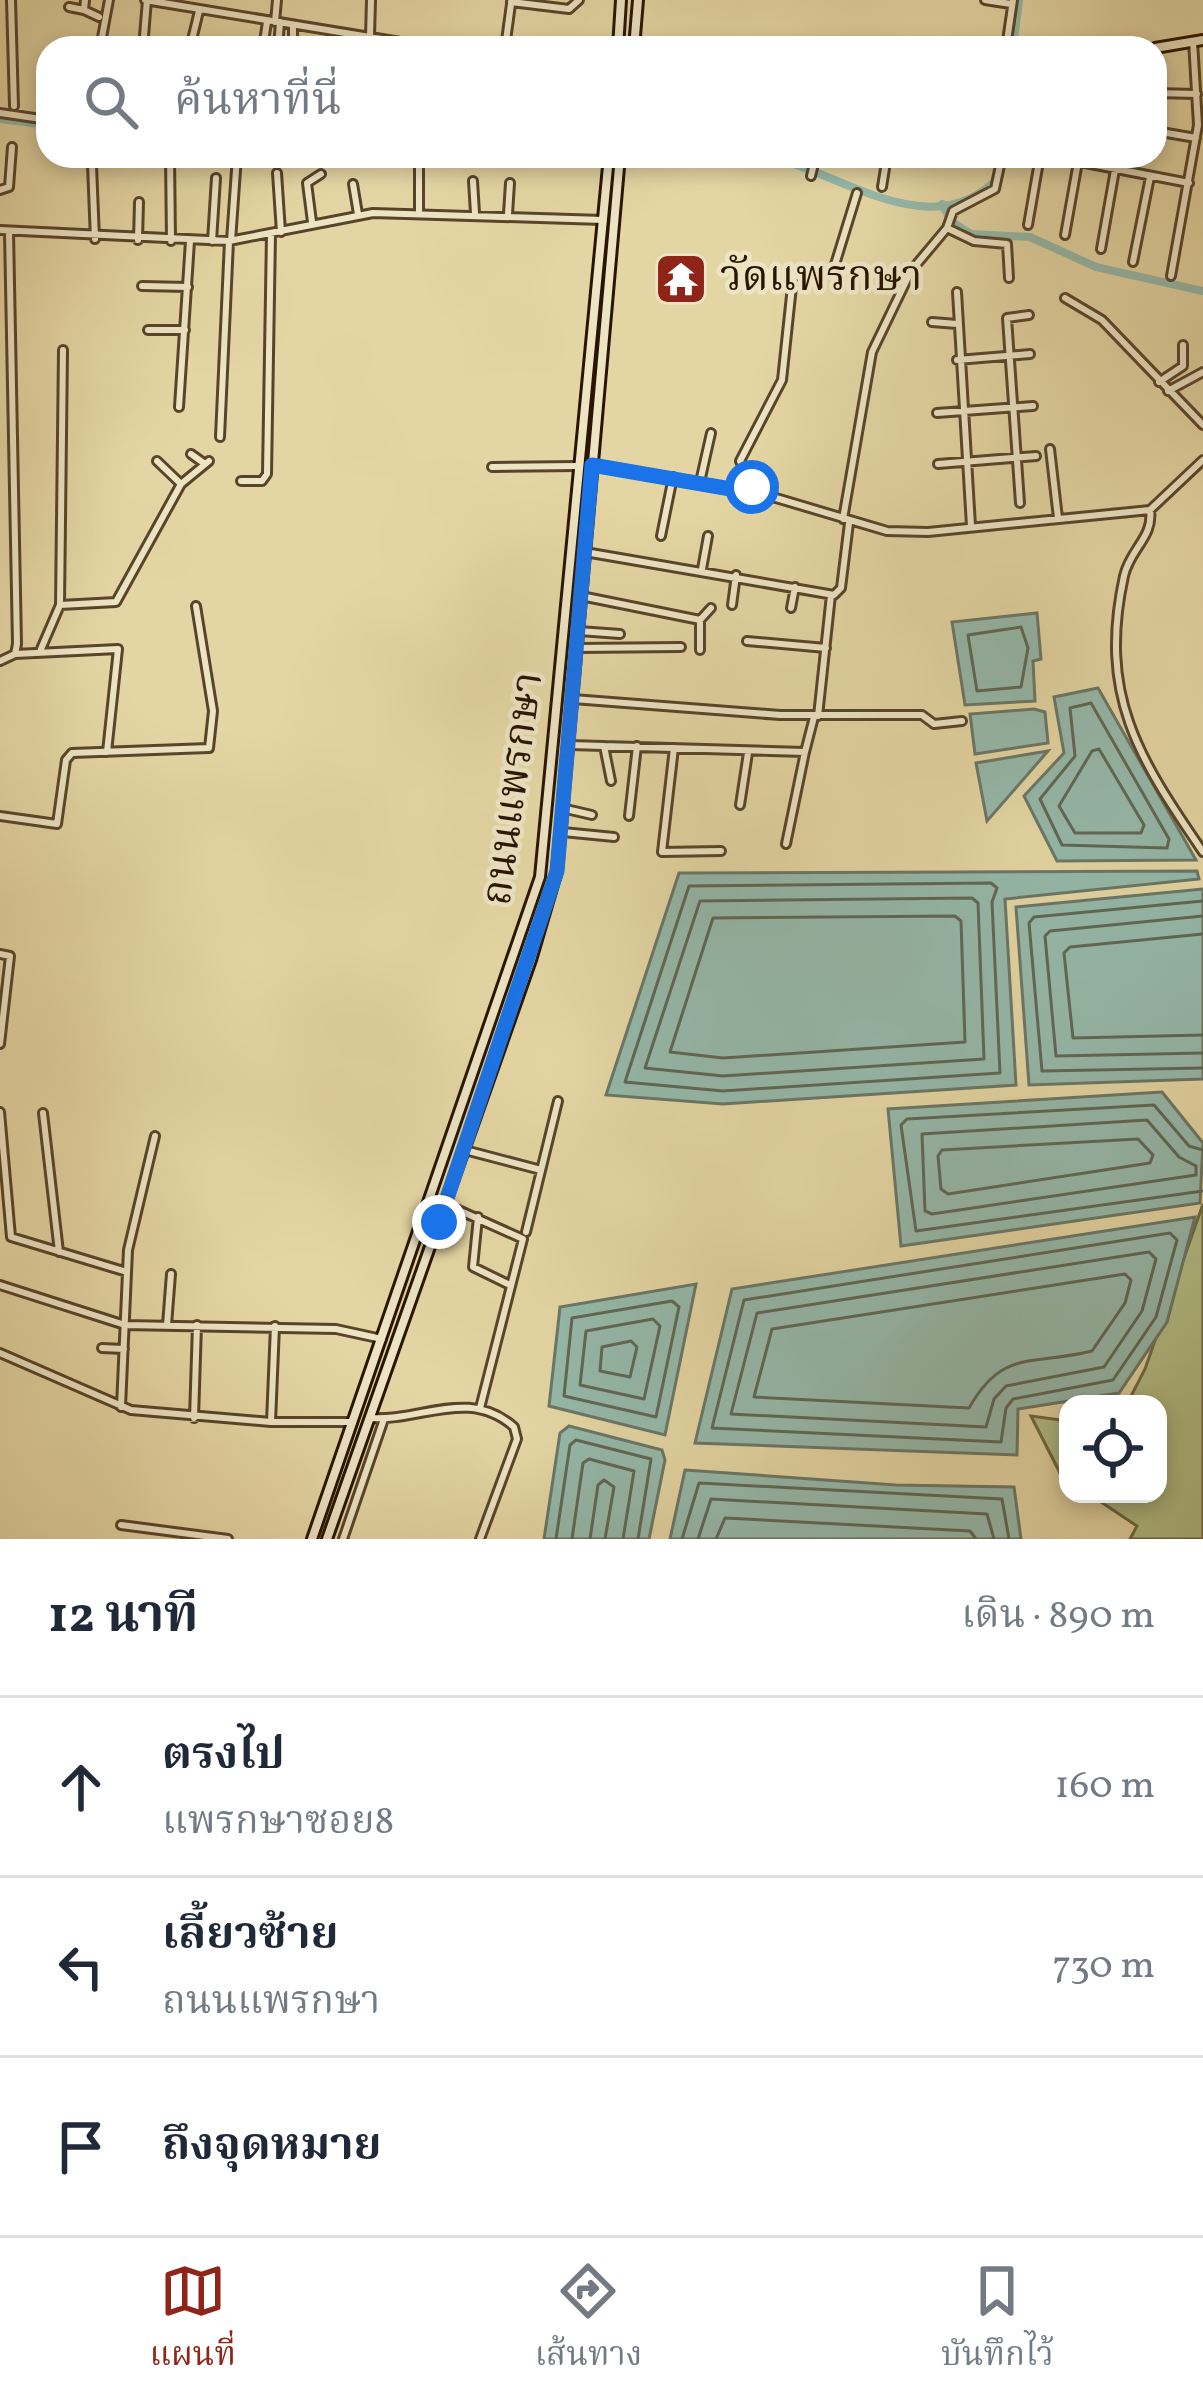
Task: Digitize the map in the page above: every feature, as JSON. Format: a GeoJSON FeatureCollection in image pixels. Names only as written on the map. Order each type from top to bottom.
{"type":"FeatureCollection","features":[{"type":"Feature","properties":{"kind":"main road"},"geometry":{"type":"LineString","coordinates":[[619,36],[621,0]]}},
{"type":"Feature","properties":{"kind":"main road"},"geometry":{"type":"LineString","coordinates":[[635,36],[638,0]]}},
{"type":"Feature","properties":{"kind":"main road"},"geometry":{"type":"LineString","coordinates":[[1167,46],[1198,41]]}},
{"type":"Feature","properties":{"kind":"main road","name":"ถนนแพรกษา"},"geometry":{"type":"LineString","coordinates":[[312,1539],[541,877],[552,800],[608,168]]}},
{"type":"Feature","properties":{"kind":"main road","name":"ถนนแพรกษา"},"geometry":{"type":"LineString","coordinates":[[327,1539],[539,936],[563,832],[619,168]]}},
{"type":"Feature","properties":{"kind":"main road"},"geometry":{"type":"LineString","coordinates":[[426,1217],[439,1222]]}},
{"type":"Feature","properties":{"kind":"street"},"geometry":{"type":"LineString","coordinates":[[10,0],[14,106]]}},
{"type":"Feature","properties":{"kind":"street"},"geometry":{"type":"LineString","coordinates":[[84,10],[85,0]]}},
{"type":"Feature","properties":{"kind":"street"},"geometry":{"type":"LineString","coordinates":[[102,36],[109,0]]}},
{"type":"Feature","properties":{"kind":"street"},"geometry":{"type":"LineString","coordinates":[[144,36],[148,0],[365,36]]}},
{"type":"Feature","properties":{"kind":"street"},"geometry":{"type":"LineString","coordinates":[[268,36],[277,0]]}},
{"type":"Feature","properties":{"kind":"street"},"geometry":{"type":"LineString","coordinates":[[371,0],[372,36]]}},
{"type":"Feature","properties":{"kind":"street"},"geometry":{"type":"LineString","coordinates":[[507,36],[512,1],[569,9],[579,0]]}},
{"type":"Feature","properties":{"kind":"street"},"geometry":{"type":"LineString","coordinates":[[985,0],[1012,2],[1008,36]]}},
{"type":"Feature","properties":{"kind":"street"},"geometry":{"type":"LineString","coordinates":[[191,36],[195,6]]}},
{"type":"Feature","properties":{"kind":"street"},"geometry":{"type":"LineString","coordinates":[[69,8],[99,17]]}},
{"type":"Feature","properties":{"kind":"street"},"geometry":{"type":"LineString","coordinates":[[274,22],[276,36]]}},
{"type":"Feature","properties":{"kind":"street"},"geometry":{"type":"LineString","coordinates":[[293,25],[293,36]]}},
{"type":"Feature","properties":{"kind":"street"},"geometry":{"type":"LineString","coordinates":[[1171,277],[1196,138],[1198,41]]}},
{"type":"Feature","properties":{"kind":"street"},"geometry":{"type":"LineString","coordinates":[[1167,93],[1197,94]]}},
{"type":"Feature","properties":{"kind":"street"},"geometry":{"type":"LineString","coordinates":[[0,113],[36,118]]}},
{"type":"Feature","properties":{"kind":"street"},"geometry":{"type":"LineString","coordinates":[[1167,133],[1196,138]]}},
{"type":"Feature","properties":{"kind":"street"},"geometry":{"type":"LineString","coordinates":[[0,190],[9,187],[12,147]]}},
{"type":"Feature","properties":{"kind":"street"},"geometry":{"type":"LineString","coordinates":[[92,168],[95,238]]}},
{"type":"Feature","properties":{"kind":"street"},"geometry":{"type":"LineString","coordinates":[[170,168],[171,241]]}},
{"type":"Feature","properties":{"kind":"street"},"geometry":{"type":"LineString","coordinates":[[220,437],[236,168]]}},
{"type":"Feature","properties":{"kind":"street"},"geometry":{"type":"LineString","coordinates":[[419,168],[419,212]]}},
{"type":"Feature","properties":{"kind":"street"},"geometry":{"type":"LineString","coordinates":[[811,176],[813,168]]}},
{"type":"Feature","properties":{"kind":"street"},"geometry":{"type":"LineString","coordinates":[[882,187],[885,168]]}},
{"type":"Feature","properties":{"kind":"street"},"geometry":{"type":"LineString","coordinates":[[585,552],[831,595],[841,588],[846,522],[872,352],[910,271],[949,222],[995,189],[999,168]]}},
{"type":"Feature","properties":{"kind":"street"},"geometry":{"type":"LineString","coordinates":[[1028,225],[1041,168]]}},
{"type":"Feature","properties":{"kind":"street"},"geometry":{"type":"LineString","coordinates":[[1065,235],[1077,168]]}},
{"type":"Feature","properties":{"kind":"street"},"geometry":{"type":"LineString","coordinates":[[1110,168],[1189,183]]}},
{"type":"Feature","properties":{"kind":"street"},"geometry":{"type":"LineString","coordinates":[[1101,249],[1115,169]]}},
{"type":"Feature","properties":{"kind":"street"},"geometry":{"type":"LineString","coordinates":[[277,173],[281,232]]}},
{"type":"Feature","properties":{"kind":"street"},"geometry":{"type":"LineString","coordinates":[[312,222],[307,182],[321,174]]}},
{"type":"Feature","properties":{"kind":"street"},"geometry":{"type":"LineString","coordinates":[[1133,262],[1150,175]]}},
{"type":"Feature","properties":{"kind":"street"},"geometry":{"type":"LineString","coordinates":[[212,241],[216,178]]}},
{"type":"Feature","properties":{"kind":"street"},"geometry":{"type":"LineString","coordinates":[[473,182],[475,213]]}},
{"type":"Feature","properties":{"kind":"street"},"geometry":{"type":"LineString","coordinates":[[508,214],[510,183]]}},
{"type":"Feature","properties":{"kind":"street"},"geometry":{"type":"LineString","coordinates":[[353,184],[358,214]]}},
{"type":"Feature","properties":{"kind":"street"},"geometry":{"type":"LineString","coordinates":[[833,271],[857,193]]}},
{"type":"Feature","properties":{"kind":"street"},"geometry":{"type":"LineString","coordinates":[[138,240],[139,202]]}},
{"type":"Feature","properties":{"kind":"street"},"geometry":{"type":"LineString","coordinates":[[15,654],[5,231],[230,241],[358,214],[475,213],[603,220]]}},
{"type":"Feature","properties":{"kind":"street"},"geometry":{"type":"LineString","coordinates":[[949,222],[974,241],[1007,244],[1010,278]]}},
{"type":"Feature","properties":{"kind":"street"},"geometry":{"type":"LineString","coordinates":[[241,481],[262,481],[267,474],[271,234]]}},
{"type":"Feature","properties":{"kind":"street"},"geometry":{"type":"LineString","coordinates":[[179,407],[190,241]]}},
{"type":"Feature","properties":{"kind":"street"},"geometry":{"type":"LineString","coordinates":[[754,493],[740,461],[782,380],[794,277],[812,275]]}},
{"type":"Feature","properties":{"kind":"street"},"geometry":{"type":"LineString","coordinates":[[142,286],[188,287]]}},
{"type":"Feature","properties":{"kind":"street"},"geometry":{"type":"LineString","coordinates":[[957,292],[971,526]]}},
{"type":"Feature","properties":{"kind":"street"},"geometry":{"type":"LineString","coordinates":[[1065,298],[1102,320],[1203,425]]}},
{"type":"Feature","properties":{"kind":"street"},"geometry":{"type":"LineString","coordinates":[[1020,503],[1008,317],[1029,315]]}},
{"type":"Feature","properties":{"kind":"street"},"geometry":{"type":"LineString","coordinates":[[932,322],[957,324]]}},
{"type":"Feature","properties":{"kind":"street"},"geometry":{"type":"LineString","coordinates":[[148,330],[184,330]]}},
{"type":"Feature","properties":{"kind":"street"},"geometry":{"type":"LineString","coordinates":[[1159,382],[1186,362],[1183,345]]}},
{"type":"Feature","properties":{"kind":"street"},"geometry":{"type":"LineString","coordinates":[[41,650],[60,605],[63,350]]}},
{"type":"Feature","properties":{"kind":"street"},"geometry":{"type":"LineString","coordinates":[[958,360],[1030,354]]}},
{"type":"Feature","properties":{"kind":"street"},"geometry":{"type":"LineString","coordinates":[[1168,391],[1203,372]]}},
{"type":"Feature","properties":{"kind":"street"},"geometry":{"type":"LineString","coordinates":[[937,412],[1034,406]]}},
{"type":"Feature","properties":{"kind":"street"},"geometry":{"type":"LineString","coordinates":[[700,482],[711,433]]}},
{"type":"Feature","properties":{"kind":"street"},"geometry":{"type":"LineString","coordinates":[[1050,449],[1058,518]]}},
{"type":"Feature","properties":{"kind":"street"},"geometry":{"type":"LineString","coordinates":[[60,605],[116,602],[179,482],[207,462],[191,454]]}},
{"type":"Feature","properties":{"kind":"street"},"geometry":{"type":"LineString","coordinates":[[938,464],[1036,456]]}},
{"type":"Feature","properties":{"kind":"street"},"geometry":{"type":"LineString","coordinates":[[592,465],[754,493],[886,531],[1150,510],[1203,460]]}},
{"type":"Feature","properties":{"kind":"street"},"geometry":{"type":"LineString","coordinates":[[157,461],[179,482]]}},
{"type":"Feature","properties":{"kind":"street"},"geometry":{"type":"LineString","coordinates":[[492,467],[578,466]]}},
{"type":"Feature","properties":{"kind":"street"},"geometry":{"type":"LineString","coordinates":[[661,536],[673,477]]}},
{"type":"Feature","properties":{"kind":"street"},"geometry":{"type":"LineString","coordinates":[[1150,510],[1152,528],[1123,578],[1118,697],[1126,723],[1203,852]]}},
{"type":"Feature","properties":{"kind":"street"},"geometry":{"type":"LineString","coordinates":[[703,569],[708,536]]}},
{"type":"Feature","properties":{"kind":"street"},"geometry":{"type":"LineString","coordinates":[[732,605],[736,575]]}},
{"type":"Feature","properties":{"kind":"street"},"geometry":{"type":"LineString","coordinates":[[791,608],[795,587]]}},
{"type":"Feature","properties":{"kind":"street"},"geometry":{"type":"LineString","coordinates":[[786,844],[816,716],[831,595]]}},
{"type":"Feature","properties":{"kind":"street"},"geometry":{"type":"LineString","coordinates":[[581,596],[700,620]]}},
{"type":"Feature","properties":{"kind":"street"},"geometry":{"type":"LineString","coordinates":[[0,816],[57,824],[67,755],[208,748],[213,711],[196,606]]}},
{"type":"Feature","properties":{"kind":"street"},"geometry":{"type":"LineString","coordinates":[[700,650],[700,620],[711,608]]}},
{"type":"Feature","properties":{"kind":"street"},"geometry":{"type":"LineString","coordinates":[[579,631],[620,634]]}},
{"type":"Feature","properties":{"kind":"street"},"geometry":{"type":"LineString","coordinates":[[747,641],[826,648]]}},
{"type":"Feature","properties":{"kind":"street"},"geometry":{"type":"LineString","coordinates":[[578,648],[681,647]]}},
{"type":"Feature","properties":{"kind":"street"},"geometry":{"type":"LineString","coordinates":[[0,661],[41,650],[118,649],[107,752]]}},
{"type":"Feature","properties":{"kind":"street"},"geometry":{"type":"LineString","coordinates":[[573,699],[816,716],[922,715],[934,724],[962,721]]}},
{"type":"Feature","properties":{"kind":"street"},"geometry":{"type":"LineString","coordinates":[[570,745],[805,752]]}},
{"type":"Feature","properties":{"kind":"street"},"geometry":{"type":"LineString","coordinates":[[604,746],[611,782]]}},
{"type":"Feature","properties":{"kind":"street"},"geometry":{"type":"LineString","coordinates":[[629,816],[637,746]]}},
{"type":"Feature","properties":{"kind":"street"},"geometry":{"type":"LineString","coordinates":[[674,748],[662,851],[721,851]]}},
{"type":"Feature","properties":{"kind":"street"},"geometry":{"type":"LineString","coordinates":[[740,805],[748,753]]}},
{"type":"Feature","properties":{"kind":"street"},"geometry":{"type":"LineString","coordinates":[[566,808],[592,815]]}},
{"type":"Feature","properties":{"kind":"street"},"geometry":{"type":"LineString","coordinates":[[563,832],[614,836]]}},
{"type":"Feature","properties":{"kind":"street"},"geometry":{"type":"LineString","coordinates":[[0,954],[10,956],[0,1044]]}},
{"type":"Feature","properties":{"kind":"street"},"geometry":{"type":"LineString","coordinates":[[526,1232],[558,1101]]}},
{"type":"Feature","properties":{"kind":"street"},"geometry":{"type":"LineString","coordinates":[[0,1112],[11,1237]]}},
{"type":"Feature","properties":{"kind":"street"},"geometry":{"type":"LineString","coordinates":[[43,1113],[59,1252]]}},
{"type":"Feature","properties":{"kind":"street"},"geometry":{"type":"LineString","coordinates":[[121,1407],[127,1272],[155,1136]]}},
{"type":"Feature","properties":{"kind":"street"},"geometry":{"type":"LineString","coordinates":[[464,1150],[541,1170]]}},
{"type":"Feature","properties":{"kind":"street"},"geometry":{"type":"LineString","coordinates":[[446,1204],[523,1239],[479,1409]]}},
{"type":"Feature","properties":{"kind":"street"},"geometry":{"type":"LineString","coordinates":[[478,1217],[473,1267],[511,1285]]}},
{"type":"Feature","properties":{"kind":"street"},"geometry":{"type":"LineString","coordinates":[[0,1236],[127,1272]]}},
{"type":"Feature","properties":{"kind":"street"},"geometry":{"type":"LineString","coordinates":[[166,1325],[171,1274]]}},
{"type":"Feature","properties":{"kind":"street"},"geometry":{"type":"LineString","coordinates":[[0,1285],[125,1325],[336,1329],[382,1340]]}},
{"type":"Feature","properties":{"kind":"street"},"geometry":{"type":"LineString","coordinates":[[194,1418],[197,1325]]}},
{"type":"Feature","properties":{"kind":"street"},"geometry":{"type":"LineString","coordinates":[[272,1422],[275,1326]]}},
{"type":"Feature","properties":{"kind":"street"},"geometry":{"type":"LineString","coordinates":[[102,1348],[124,1349]]}},
{"type":"Feature","properties":{"kind":"street"},"geometry":{"type":"LineString","coordinates":[[0,1353],[121,1407],[194,1418],[353,1421]]}},
{"type":"Feature","properties":{"kind":"street"},"geometry":{"type":"LineString","coordinates":[[369,1418],[452,1406],[504,1418],[517,1433],[480,1539]]}},
{"type":"Feature","properties":{"kind":"street"},"geometry":{"type":"LineString","coordinates":[[343,1539],[384,1419]]}},
{"type":"Feature","properties":{"kind":"street"},"geometry":{"type":"LineString","coordinates":[[122,1525],[228,1539]]}},
{"type":"Feature","properties":{"kind":"green space"},"geometry":{"type":"Polygon","coordinates":[[[1203,1204],[1203,1539],[1130,1539],[1137,1526],[1102,1503],[1167,1503],[1167,1395],[1132,1395],[1203,1204]]]}},
{"type":"Feature","properties":{"kind":"green space"},"geometry":{"type":"Polygon","coordinates":[[[1031,1416],[1059,1420],[1059,1471],[1031,1416]]]}},
{"type":"Feature","properties":{"kind":"water"},"geometry":{"type":"Polygon","coordinates":[[[1037,613],[1041,659],[1033,661],[1035,701],[965,705],[952,622],[1037,613]]]}},
{"type":"Feature","properties":{"kind":"water"},"geometry":{"type":"Polygon","coordinates":[[[1098,688],[1196,860],[1057,861],[1024,796],[1064,753],[1054,697],[1098,688]]]}},
{"type":"Feature","properties":{"kind":"water"},"geometry":{"type":"Polygon","coordinates":[[[1045,712],[1048,743],[975,754],[970,714],[1045,712]]]}},
{"type":"Feature","properties":{"kind":"water"},"geometry":{"type":"Polygon","coordinates":[[[1048,751],[987,821],[976,763],[1048,751]]]}},
{"type":"Feature","properties":{"kind":"water"},"geometry":{"type":"Polygon","coordinates":[[[1197,871],[1199,879],[1005,899],[1016,1085],[723,1104],[606,1095],[679,873],[1197,871]]]}},
{"type":"Feature","properties":{"kind":"water"},"geometry":{"type":"Polygon","coordinates":[[[1203,889],[1203,1079],[1029,1085],[1016,907],[1203,889]]]}},
{"type":"Feature","properties":{"kind":"water"},"geometry":{"type":"Polygon","coordinates":[[[1162,1092],[1203,1143],[1200,1203],[901,1246],[888,1109],[1162,1092]]]}},
{"type":"Feature","properties":{"kind":"water"},"geometry":{"type":"Polygon","coordinates":[[[1195,1217],[1167,1322],[1119,1393],[1059,1395],[1059,1403],[1018,1409],[1017,1455],[695,1443],[732,1289],[1195,1217]]]}},
{"type":"Feature","properties":{"kind":"water"},"geometry":{"type":"Polygon","coordinates":[[[696,1284],[665,1435],[549,1406],[560,1307],[696,1284]]]}},
{"type":"Feature","properties":{"kind":"water"},"geometry":{"type":"Polygon","coordinates":[[[569,1426],[662,1450],[665,1460],[649,1539],[544,1539],[560,1433],[569,1426]]]}},
{"type":"Feature","properties":{"kind":"water"},"geometry":{"type":"Polygon","coordinates":[[[685,1470],[896,1485],[1014,1487],[1021,1539],[670,1539],[685,1470]]]}},
{"type":"Feature","properties":{"kind":"waterway"},"geometry":{"type":"LineString","coordinates":[[1012,36],[1016,0]]}},
{"type":"Feature","properties":{"kind":"waterway"},"geometry":{"type":"LineString","coordinates":[[0,119],[36,124]]}},
{"type":"Feature","properties":{"kind":"waterway"},"geometry":{"type":"LineString","coordinates":[[804,168],[883,198],[943,206],[971,198],[997,179],[997,168]]}},
{"type":"Feature","properties":{"kind":"waterway"},"geometry":{"type":"LineString","coordinates":[[942,204],[951,221],[971,234],[1030,237],[1096,267],[1203,291]]}},
{"type":"Feature","properties":{"kind":"place","name":"วัดแพรกษา"},"geometry":{"type":"Point","coordinates":[681,279]}},
{"type":"Feature","properties":{"kind":"route"},"geometry":{"type":"LineString","coordinates":[[439,1222],[532,960],[557,871],[592,465],[754,493],[752,487]]}}]}
